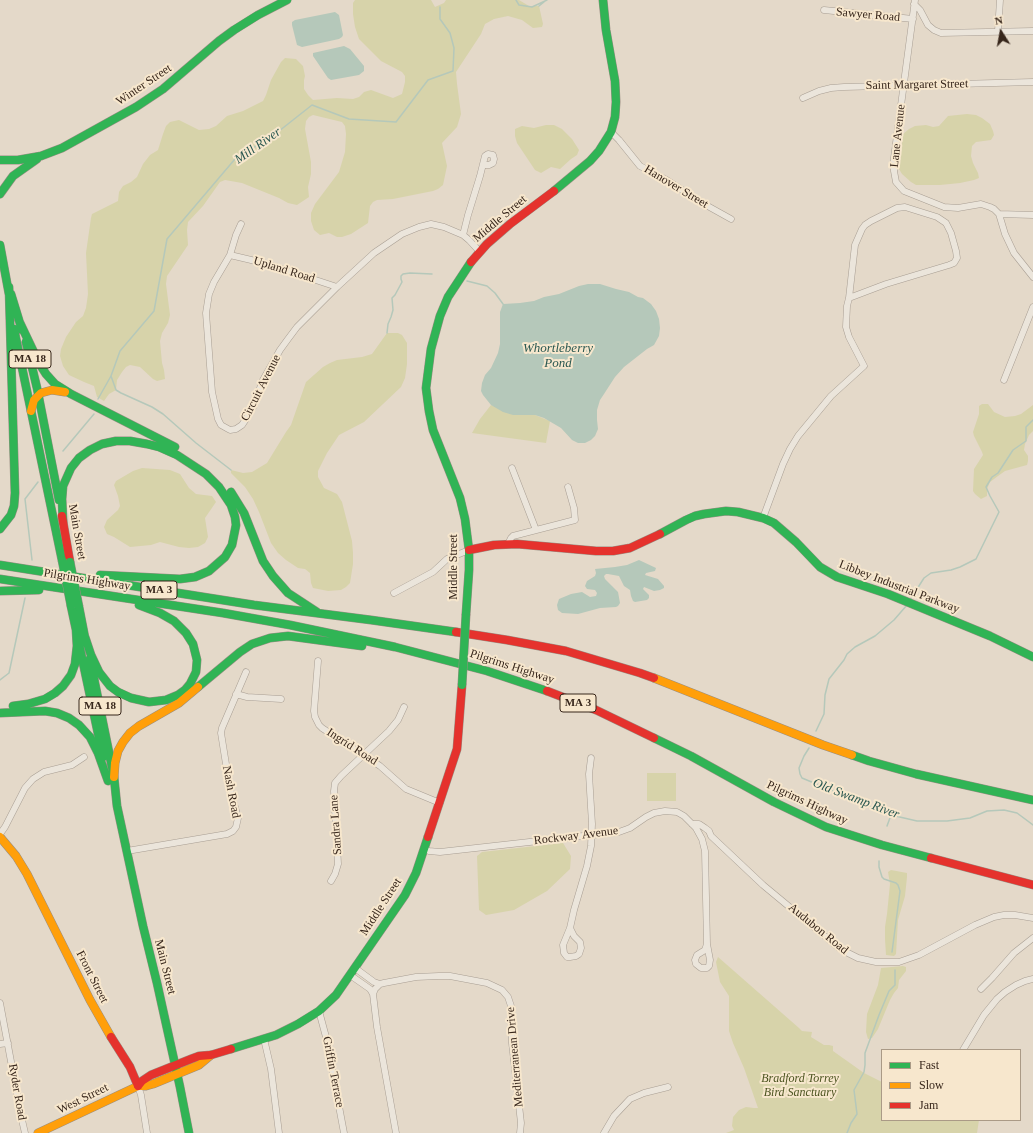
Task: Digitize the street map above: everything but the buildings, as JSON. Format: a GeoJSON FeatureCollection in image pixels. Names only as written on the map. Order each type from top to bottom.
{"type":"FeatureCollection","features":[{"type":"Feature","properties":{"kind":"main road","name":"Winter Street"},"geometry":{"type":"LineString","coordinates":[[0,160],[18,160],[41,156],[62,148],[144,102],[167,86],[234,30],[258,15],[287,0]]}},
{"type":"Feature","properties":{"kind":"main road","name":"Middle Street"},"geometry":{"type":"LineString","coordinates":[[138,1086],[148,1077],[175,1065],[199,1056],[210,1055],[264,1039],[298,1024],[319,1011],[336,995],[353,972],[404,895],[412,880],[440,803],[457,749],[460,726],[469,550],[465,519],[460,498],[430,420],[427,399],[427,376],[431,349],[448,297],[461,276],[480,252],[510,224],[590,161],[599,151],[611,132],[616,102],[615,82],[606,30],[603,0]]}},
{"type":"Feature","properties":{"kind":"main road"},"geometry":{"type":"LineString","coordinates":[[0,194],[13,176],[41,156]]}},
{"type":"Feature","properties":{"kind":"main road","name":"Main Street"},"geometry":{"type":"LineString","coordinates":[[0,245],[9,287],[20,323],[38,396],[63,522],[66,561]]}},
{"type":"Feature","properties":{"kind":"main road"},"geometry":{"type":"LineString","coordinates":[[0,529],[11,515],[14,506],[15,493],[9,287]]}},
{"type":"Feature","properties":{"kind":"main road","name":"Main Street"},"geometry":{"type":"LineString","coordinates":[[9,287],[14,331],[75,606],[85,637],[111,779]]}},
{"type":"Feature","properties":{"kind":"main road"},"geometry":{"type":"LineString","coordinates":[[20,323],[36,358],[46,374],[55,384],[71,394],[181,450],[209,468],[227,487],[240,505],[263,561],[272,576],[288,593],[319,613]]}},
{"type":"Feature","properties":{"kind":"main road"},"geometry":{"type":"LineString","coordinates":[[31,412],[32,403],[44,392],[55,390],[71,394]]}},
{"type":"Feature","properties":{"kind":"main road"},"geometry":{"type":"LineString","coordinates":[[13,568],[52,572],[169,579],[190,578],[205,573],[223,560],[232,545],[236,525],[233,509],[225,495],[215,483],[197,467],[177,455],[159,447],[141,442],[120,440],[93,448],[79,458],[71,468],[65,480],[63,490],[63,522]]}},
{"type":"Feature","properties":{"kind":"main road","name":"Libbey Industrial Parkway"},"geometry":{"type":"LineString","coordinates":[[469,550],[480,547],[508,544],[613,551],[630,548],[640,544],[686,520],[704,514],[726,511],[738,512],[763,518],[774,523],[786,532],[812,560],[828,572],[847,581],[877,590],[990,636],[1033,657]]}},
{"type":"Feature","properties":{"kind":"main road","name":"Pilgrims Highway"},"geometry":{"type":"LineString","coordinates":[[0,566],[541,646],[584,656],[640,673],[823,745],[869,761],[916,774],[1033,800]]}},
{"type":"Feature","properties":{"kind":"main road","name":"Pilgrims Highway"},"geometry":{"type":"LineString","coordinates":[[0,579],[300,626],[367,640],[487,671],[533,686],[614,718],[674,747],[783,807],[835,830],[882,845],[1033,885]]}},
{"type":"Feature","properties":{"kind":"main road"},"geometry":{"type":"LineString","coordinates":[[0,591],[59,588]]}},
{"type":"Feature","properties":{"kind":"main road"},"geometry":{"type":"LineString","coordinates":[[85,637],[94,661],[102,676],[114,689],[127,697],[149,702],[166,700],[175,697],[185,690],[190,684],[197,668],[195,648],[186,633],[165,615],[151,609],[98,594]]}},
{"type":"Feature","properties":{"kind":"main road","name":"Main Street"},"geometry":{"type":"LineString","coordinates":[[75,606],[76,629],[127,850],[189,1133]]}},
{"type":"Feature","properties":{"kind":"main road"},"geometry":{"type":"LineString","coordinates":[[0,706],[24,705],[41,700],[52,695],[63,686],[71,675],[75,664],[76,629]]}},
{"type":"Feature","properties":{"kind":"main road"},"geometry":{"type":"LineString","coordinates":[[111,779],[118,751],[122,742],[130,733],[139,726],[179,703],[244,649],[252,644],[266,639],[283,636],[298,637],[451,661]]}},
{"type":"Feature","properties":{"kind":"main road"},"geometry":{"type":"LineString","coordinates":[[0,713],[45,711],[69,718],[79,725],[90,737],[111,779]]}},
{"type":"Feature","properties":{"kind":"main road","name":"Front Street"},"geometry":{"type":"LineString","coordinates":[[0,837],[16,856],[27,874],[90,1000],[107,1031],[132,1070],[138,1086]]}},
{"type":"Feature","properties":{"kind":"main road","name":"Middle Street"},"geometry":{"type":"LineString","coordinates":[[138,1086],[153,1084],[202,1064],[210,1055]]}},
{"type":"Feature","properties":{"kind":"main road","name":"West Street"},"geometry":{"type":"LineString","coordinates":[[38,1133],[60,1124],[138,1086]]}},
{"type":"Feature","properties":{"kind":"street"},"geometry":{"type":"LineString","coordinates":[[998,31],[1000,0]]}},
{"type":"Feature","properties":{"kind":"street"},"geometry":{"type":"LineString","coordinates":[[914,2],[928,25],[937,31],[945,33],[1033,30]]}},
{"type":"Feature","properties":{"kind":"street","name":"Lane Avenue"},"geometry":{"type":"LineString","coordinates":[[914,2],[894,163],[895,177],[898,185],[904,191],[944,207],[958,208],[980,204],[990,207],[999,214]]}},
{"type":"Feature","properties":{"kind":"street","name":"Sawyer Road"},"geometry":{"type":"LineString","coordinates":[[824,10],[913,19]]}},
{"type":"Feature","properties":{"kind":"street","name":"Saint Margaret Street"},"geometry":{"type":"LineString","coordinates":[[803,98],[831,88],[844,87],[1033,82]]}},
{"type":"Feature","properties":{"kind":"street","name":"Hanover Street"},"geometry":{"type":"LineString","coordinates":[[611,132],[640,166],[665,179],[730,219]]}},
{"type":"Feature","properties":{"kind":"street"},"geometry":{"type":"LineString","coordinates":[[463,235],[483,166]]}},
{"type":"Feature","properties":{"kind":"street"},"geometry":{"type":"LineString","coordinates":[[763,518],[783,464],[798,436],[831,396],[864,366],[847,332],[846,319],[855,246],[865,225],[897,208],[905,207],[938,216],[946,223],[951,233],[956,251],[957,258],[954,263],[886,284],[849,298]]}},
{"type":"Feature","properties":{"kind":"street"},"geometry":{"type":"LineString","coordinates":[[1033,215],[999,214],[1005,234],[1011,246],[1033,277]]}},
{"type":"Feature","properties":{"kind":"street","name":"Circuit Avenue"},"geometry":{"type":"LineString","coordinates":[[241,224],[230,255],[214,282],[209,294],[206,313],[212,384],[218,419],[221,425],[230,430],[236,429],[242,425],[246,419],[263,380],[288,339],[337,287],[374,253],[402,234],[426,225],[437,225],[463,235],[480,252]]}},
{"type":"Feature","properties":{"kind":"street","name":"Upland Road"},"geometry":{"type":"LineString","coordinates":[[230,255],[264,262],[337,287]]}},
{"type":"Feature","properties":{"kind":"street"},"geometry":{"type":"LineString","coordinates":[[1004,380],[1033,307]]}},
{"type":"Feature","properties":{"kind":"street"},"geometry":{"type":"LineString","coordinates":[[512,468],[536,530]]}},
{"type":"Feature","properties":{"kind":"street"},"geometry":{"type":"LineString","coordinates":[[508,544],[513,536],[575,520],[574,508],[568,487]]}},
{"type":"Feature","properties":{"kind":"street"},"geometry":{"type":"LineString","coordinates":[[394,593],[433,572],[447,559],[469,550]]}},
{"type":"Feature","properties":{"kind":"street","name":"Ingrid Road"},"geometry":{"type":"LineString","coordinates":[[318,661],[314,711],[317,722],[322,728],[380,766],[406,789],[440,803]]}},
{"type":"Feature","properties":{"kind":"street","name":"Nash Road"},"geometry":{"type":"LineString","coordinates":[[127,850],[230,833],[235,829],[238,818],[229,785],[221,733],[246,672]]}},
{"type":"Feature","properties":{"kind":"street"},"geometry":{"type":"LineString","coordinates":[[236,694],[281,699]]}},
{"type":"Feature","properties":{"kind":"street","name":"Sandra Lane"},"geometry":{"type":"LineString","coordinates":[[331,881],[337,870],[338,860],[334,785],[338,778],[389,731],[398,720],[404,707]]}},
{"type":"Feature","properties":{"kind":"street"},"geometry":{"type":"LineString","coordinates":[[0,834],[25,788],[33,779],[44,772],[72,765],[84,757]]}},
{"type":"Feature","properties":{"kind":"street"},"geometry":{"type":"LineString","coordinates":[[570,928],[588,860],[591,836],[592,824],[589,774],[591,758]]}},
{"type":"Feature","properties":{"kind":"street","name":"Rockway Avenue"},"geometry":{"type":"LineString","coordinates":[[424,849],[440,852],[619,832],[646,817],[659,812],[677,812],[684,816],[692,824],[702,839],[705,847],[707,944]]}},
{"type":"Feature","properties":{"kind":"street","name":"Audubon Road"},"geometry":{"type":"LineString","coordinates":[[692,824],[699,824],[709,831],[712,836],[763,885],[843,950],[858,958],[876,962],[899,962],[913,958],[994,917],[1010,914],[1033,918]]}},
{"type":"Feature","properties":{"kind":"street"},"geometry":{"type":"LineString","coordinates":[[702,839],[712,836]]}},
{"type":"Feature","properties":{"kind":"street"},"geometry":{"type":"LineString","coordinates":[[981,989],[1014,953],[1033,938]]}},
{"type":"Feature","properties":{"kind":"street"},"geometry":{"type":"LineString","coordinates":[[353,972],[380,984],[375,989],[373,994]]}},
{"type":"Feature","properties":{"kind":"street"},"geometry":{"type":"LineString","coordinates":[[353,972],[373,994],[377,1027],[396,1133]]}},
{"type":"Feature","properties":{"kind":"street","name":"Mediterranean Drive"},"geometry":{"type":"LineString","coordinates":[[380,984],[416,977],[450,976],[487,983],[496,986],[506,993],[510,1000],[511,1006],[512,1043],[521,1123],[520,1133]]}},
{"type":"Feature","properties":{"kind":"street"},"geometry":{"type":"LineString","coordinates":[[964,1049],[984,1015],[998,999],[1016,985],[1025,981],[1033,980]]}},
{"type":"Feature","properties":{"kind":"street","name":"Ryder Road"},"geometry":{"type":"LineString","coordinates":[[0,1003],[25,1133]]}},
{"type":"Feature","properties":{"kind":"street","name":"Griffin Terrace"},"geometry":{"type":"LineString","coordinates":[[319,1011],[326,1037],[344,1133]]}},
{"type":"Feature","properties":{"kind":"street"},"geometry":{"type":"LineString","coordinates":[[264,1039],[271,1069],[279,1133]]}},
{"type":"Feature","properties":{"kind":"street"},"geometry":{"type":"LineString","coordinates":[[0,1044],[8,1043]]}},
{"type":"Feature","properties":{"kind":"street","name":"Front Street"},"geometry":{"type":"LineString","coordinates":[[138,1086],[141,1095],[147,1133]]}},
{"type":"Feature","properties":{"kind":"street"},"geometry":{"type":"LineString","coordinates":[[604,1133],[614,1116],[630,1099],[668,1087]]}},
{"type":"Feature","properties":{"kind":"green space"},"geometry":{"type":"Polygon","coordinates":[[[355,0],[431,0],[435,7],[444,3],[446,0],[519,0],[529,6],[539,6],[543,24],[542,27],[533,28],[522,20],[508,16],[494,19],[485,24],[481,34],[456,72],[461,114],[457,127],[442,143],[447,166],[443,185],[433,191],[393,199],[377,200],[373,202],[370,206],[368,223],[351,234],[342,237],[337,237],[329,233],[320,235],[314,230],[311,221],[311,213],[315,204],[339,172],[345,152],[346,134],[345,126],[342,122],[313,115],[306,121],[305,129],[311,162],[311,174],[308,187],[309,197],[297,205],[288,203],[242,183],[225,180],[220,182],[203,206],[188,222],[188,245],[167,276],[166,284],[170,315],[160,341],[165,379],[157,381],[140,367],[130,365],[126,367],[117,380],[116,390],[109,394],[104,401],[97,397],[94,386],[69,375],[63,366],[60,356],[66,337],[76,322],[83,316],[86,308],[88,294],[86,253],[92,214],[118,201],[119,192],[123,186],[137,177],[143,164],[150,155],[158,150],[166,126],[170,122],[179,120],[199,130],[209,129],[216,126],[227,116],[243,111],[263,101],[271,80],[281,62],[285,58],[296,59],[303,66],[305,76],[304,89],[313,100],[337,98],[353,99],[359,97],[364,92],[371,90],[393,98],[402,94],[405,76],[402,72],[381,61],[359,39],[353,14],[353,3],[355,0]]]}},
{"type":"Feature","properties":{"kind":"green space"},"geometry":{"type":"Polygon","coordinates":[[[967,114],[976,115],[990,124],[994,135],[991,140],[976,142],[972,146],[971,156],[979,178],[960,183],[916,185],[902,174],[899,169],[903,134],[915,126],[939,126],[948,116],[967,114]]]}},
{"type":"Feature","properties":{"kind":"green space"},"geometry":{"type":"Polygon","coordinates":[[[554,125],[562,129],[572,139],[579,150],[577,155],[560,169],[551,167],[541,173],[535,170],[517,143],[515,129],[522,126],[534,128],[554,125]]]}},
{"type":"Feature","properties":{"kind":"green space"},"geometry":{"type":"Polygon","coordinates":[[[387,333],[398,333],[402,335],[407,343],[407,364],[405,378],[401,387],[364,422],[339,435],[327,453],[318,471],[318,477],[324,488],[337,494],[342,502],[352,541],[353,564],[350,583],[341,590],[328,591],[313,588],[310,573],[305,569],[298,568],[286,560],[278,553],[271,543],[253,499],[245,487],[231,473],[231,470],[243,473],[252,472],[267,463],[291,425],[306,382],[323,367],[337,360],[362,357],[372,354],[387,333]]]}},
{"type":"Feature","properties":{"kind":"green space"},"geometry":{"type":"Polygon","coordinates":[[[982,404],[988,404],[994,412],[1005,417],[1021,414],[1033,405],[1033,431],[1029,435],[1025,444],[1024,450],[1028,456],[1027,465],[1005,471],[998,476],[990,482],[987,489],[987,496],[981,499],[973,491],[974,469],[983,455],[973,432],[979,414],[979,406],[982,404]]]}},
{"type":"Feature","properties":{"kind":"green space"},"geometry":{"type":"Polygon","coordinates":[[[491,405],[525,415],[535,415],[550,421],[546,443],[472,433],[480,419],[491,405]]]}},
{"type":"Feature","properties":{"kind":"green space"},"geometry":{"type":"Polygon","coordinates":[[[142,468],[170,470],[180,474],[189,488],[196,494],[212,496],[216,502],[205,518],[208,537],[205,543],[198,547],[189,548],[160,542],[151,545],[130,547],[107,534],[104,527],[107,520],[118,510],[120,506],[114,485],[116,481],[133,471],[142,468]]]}},
{"type":"Feature","properties":{"kind":"green space"},"geometry":{"type":"Polygon","coordinates":[[[647,773],[676,773],[676,801],[647,801],[647,773]]]}},
{"type":"Feature","properties":{"kind":"green space"},"geometry":{"type":"Polygon","coordinates":[[[563,843],[571,856],[570,869],[547,891],[514,910],[486,915],[479,910],[477,856],[482,852],[563,843]]]}},
{"type":"Feature","properties":{"kind":"green space"},"geometry":{"type":"Polygon","coordinates":[[[891,870],[907,873],[905,896],[898,920],[896,954],[894,956],[886,955],[885,939],[890,884],[888,872],[891,870]]]}},
{"type":"Feature","properties":{"kind":"green space","name":"Bradford Torrey Bird Sanctuary"},"geometry":{"type":"Polygon","coordinates":[[[718,957],[802,1031],[812,1032],[811,1037],[824,1045],[833,1046],[833,1051],[864,1073],[881,1082],[881,1121],[979,1121],[977,1133],[726,1133],[734,1130],[732,1126],[733,1117],[739,1110],[746,1107],[758,1108],[729,1031],[729,996],[720,982],[716,962],[718,957]]]}},
{"type":"Feature","properties":{"kind":"green space"},"geometry":{"type":"Polygon","coordinates":[[[906,967],[906,971],[899,980],[898,988],[890,1000],[878,1029],[872,1038],[868,1039],[866,1032],[867,1014],[878,985],[881,968],[906,967]]]}},
{"type":"Feature","properties":{"kind":"water"},"geometry":{"type":"Polygon","coordinates":[[[335,12],[339,15],[343,35],[342,37],[339,39],[302,47],[297,45],[292,22],[295,20],[335,12]]]}},
{"type":"Feature","properties":{"kind":"water"},"geometry":{"type":"Polygon","coordinates":[[[344,46],[350,49],[364,66],[364,71],[359,75],[331,80],[313,56],[313,53],[344,46]]]}},
{"type":"Feature","properties":{"kind":"water","name":"Whortleberry Pond"},"geometry":{"type":"Polygon","coordinates":[[[588,284],[600,284],[629,292],[643,298],[651,304],[656,311],[660,328],[659,336],[654,345],[624,367],[615,377],[600,400],[597,410],[598,429],[595,436],[585,443],[578,443],[572,440],[561,428],[544,418],[535,415],[513,415],[503,412],[491,405],[481,391],[485,375],[491,368],[498,353],[500,344],[500,312],[503,304],[534,301],[588,284]]]}},
{"type":"Feature","properties":{"kind":"water"},"geometry":{"type":"Polygon","coordinates":[[[639,560],[656,568],[655,571],[646,573],[645,575],[658,579],[664,586],[664,588],[660,590],[654,591],[644,587],[643,589],[649,595],[647,600],[633,601],[630,590],[624,586],[619,576],[606,574],[604,576],[605,579],[618,592],[620,603],[618,606],[600,608],[578,614],[562,613],[558,610],[557,605],[559,599],[571,594],[582,592],[590,597],[596,596],[597,593],[595,590],[587,589],[585,586],[587,581],[595,576],[595,569],[627,565],[639,560]]]}},
{"type":"Feature","properties":{"kind":"waterway","name":"Mill River"},"geometry":{"type":"LineString","coordinates":[[516,0],[519,5],[532,7],[547,0]]}},
{"type":"Feature","properties":{"kind":"waterway","name":"Mill River"},"geometry":{"type":"LineString","coordinates":[[539,6],[544,2]]}},
{"type":"Feature","properties":{"kind":"waterway","name":"Mill River"},"geometry":{"type":"LineString","coordinates":[[98,399],[111,376],[120,351],[154,311],[167,239],[235,159],[274,135],[312,105],[349,119],[396,122],[428,80],[453,71],[454,48],[450,33],[440,19],[440,7]]}},
{"type":"Feature","properties":{"kind":"waterway"},"geometry":{"type":"LineString","coordinates":[[387,333],[388,324],[393,310],[392,298],[402,282],[401,276],[403,274],[410,273],[432,274]]}},
{"type":"Feature","properties":{"kind":"waterway"},"geometry":{"type":"LineString","coordinates":[[467,281],[487,286],[495,293],[503,304]]}},
{"type":"Feature","properties":{"kind":"waterway"},"geometry":{"type":"LineString","coordinates":[[111,376],[116,390],[152,407],[163,414],[196,443],[231,470]]}},
{"type":"Feature","properties":{"kind":"waterway","name":"Mill River"},"geometry":{"type":"LineString","coordinates":[[63,451],[94,414]]}},
{"type":"Feature","properties":{"kind":"waterway","name":"Old Swamp River"},"geometry":{"type":"LineString","coordinates":[[910,600],[924,578],[931,573],[951,570],[976,559],[999,512],[986,487],[992,477],[998,473],[1013,450],[1026,441],[1026,427],[1033,420]]}},
{"type":"Feature","properties":{"kind":"waterway","name":"Mill River"},"geometry":{"type":"LineString","coordinates":[[32,560],[25,499],[38,482]]}},
{"type":"Feature","properties":{"kind":"waterway","name":"Mill River"},"geometry":{"type":"LineString","coordinates":[[0,680],[9,673],[25,598]]}},
{"type":"Feature","properties":{"kind":"waterway","name":"Old Swamp River"},"geometry":{"type":"LineString","coordinates":[[816,731],[824,714],[825,695],[829,679],[847,654],[855,647],[875,636],[894,620],[907,605]]}},
{"type":"Feature","properties":{"kind":"waterway","name":"Old Swamp River"},"geometry":{"type":"LineString","coordinates":[[809,748],[799,768],[802,778],[891,815],[917,821],[947,821],[970,818],[987,811],[1004,810],[1017,813],[1033,825]]}},
{"type":"Feature","properties":{"kind":"waterway"},"geometry":{"type":"LineString","coordinates":[[887,826],[891,815]]}},
{"type":"Feature","properties":{"kind":"waterway"},"geometry":{"type":"LineString","coordinates":[[879,861],[882,877],[896,883],[900,891],[892,952]]}},
{"type":"Feature","properties":{"kind":"waterway"},"geometry":{"type":"LineString","coordinates":[[847,1133],[857,1114],[854,1090],[864,1072],[865,1053],[879,1015],[889,991],[895,985],[895,970]]}},
{"type":"Feature","properties":{"kind":"traffic: fast"},"geometry":{"type":"LineString","coordinates":[[0,160],[18,160],[41,156],[62,148],[136,107],[163,89],[234,30],[258,15],[287,0]]}},
{"type":"Feature","properties":{"kind":"traffic: fast"},"geometry":{"type":"LineString","coordinates":[[554,191],[590,161],[599,151],[611,132],[615,117],[615,81],[606,30],[603,0]]}},
{"type":"Feature","properties":{"kind":"traffic: fast"},"geometry":{"type":"LineString","coordinates":[[0,194],[13,176],[37,159]]}},
{"type":"Feature","properties":{"kind":"traffic: fast"},"geometry":{"type":"LineString","coordinates":[[0,245],[9,294]]}},
{"type":"Feature","properties":{"kind":"traffic: fast"},"geometry":{"type":"LineString","coordinates":[[466,614],[469,550],[465,519],[460,498],[433,430],[426,388],[431,349],[440,316],[448,297],[471,262]]}},
{"type":"Feature","properties":{"kind":"traffic: fast"},"geometry":{"type":"LineString","coordinates":[[0,529],[11,515],[14,506],[15,493],[9,287]]}},
{"type":"Feature","properties":{"kind":"traffic: fast"},"geometry":{"type":"LineString","coordinates":[[11,294],[22,330]]}},
{"type":"Feature","properties":{"kind":"traffic: fast"},"geometry":{"type":"LineString","coordinates":[[20,323],[39,363],[55,384],[71,394],[175,447]]}},
{"type":"Feature","properties":{"kind":"traffic: fast"},"geometry":{"type":"LineString","coordinates":[[14,329],[62,560]]}},
{"type":"Feature","properties":{"kind":"traffic: fast"},"geometry":{"type":"LineString","coordinates":[[26,342],[37,388],[59,500]]}},
{"type":"Feature","properties":{"kind":"traffic: fast"},"geometry":{"type":"LineString","coordinates":[[63,522],[63,486],[71,468],[79,458],[90,450],[102,444],[116,441],[130,441],[147,444],[159,447],[177,455],[206,474],[219,487],[231,505],[236,525],[232,545],[225,557],[209,571],[195,577],[180,579],[100,575]]}},
{"type":"Feature","properties":{"kind":"traffic: fast"},"geometry":{"type":"LineString","coordinates":[[231,492],[244,513],[263,561],[273,576],[288,593],[317,612]]}},
{"type":"Feature","properties":{"kind":"traffic: fast"},"geometry":{"type":"LineString","coordinates":[[660,534],[686,520],[704,514],[726,511],[738,512],[763,518],[774,523],[796,542],[820,567],[837,577],[888,594],[990,636],[1033,657]]}},
{"type":"Feature","properties":{"kind":"traffic: fast"},"geometry":{"type":"LineString","coordinates":[[62,560],[71,606]]}},
{"type":"Feature","properties":{"kind":"traffic: fast"},"geometry":{"type":"LineString","coordinates":[[70,562],[79,607]]}},
{"type":"Feature","properties":{"kind":"traffic: fast"},"geometry":{"type":"LineString","coordinates":[[0,565],[254,605],[456,632]]}},
{"type":"Feature","properties":{"kind":"traffic: fast"},"geometry":{"type":"LineString","coordinates":[[0,579],[223,613],[290,625],[395,647],[487,671],[547,691]]}},
{"type":"Feature","properties":{"kind":"traffic: fast"},"geometry":{"type":"LineString","coordinates":[[0,591],[39,590]]}},
{"type":"Feature","properties":{"kind":"traffic: fast"},"geometry":{"type":"LineString","coordinates":[[85,637],[99,672],[110,686],[118,692],[131,698],[149,702],[166,700],[178,695],[190,684],[196,672],[197,660],[193,644],[186,633],[174,621],[160,613],[139,605]]}},
{"type":"Feature","properties":{"kind":"traffic: fast"},"geometry":{"type":"LineString","coordinates":[[71,606],[103,757]]}},
{"type":"Feature","properties":{"kind":"traffic: fast"},"geometry":{"type":"LineString","coordinates":[[79,607],[86,643]]}},
{"type":"Feature","properties":{"kind":"traffic: fast"},"geometry":{"type":"LineString","coordinates":[[462,685],[466,614]]}},
{"type":"Feature","properties":{"kind":"traffic: fast"},"geometry":{"type":"LineString","coordinates":[[13,706],[28,704],[45,699],[63,686],[71,675],[75,664],[77,646],[76,629]]}},
{"type":"Feature","properties":{"kind":"traffic: fast"},"geometry":{"type":"LineString","coordinates":[[198,687],[240,652],[252,644],[270,638],[288,636],[362,646]]}},
{"type":"Feature","properties":{"kind":"traffic: fast"},"geometry":{"type":"LineString","coordinates":[[90,659],[114,777],[117,806],[189,1133]]}},
{"type":"Feature","properties":{"kind":"traffic: fast"},"geometry":{"type":"LineString","coordinates":[[0,713],[45,711],[57,713],[69,718],[79,725],[90,737],[98,753],[108,781]]}},
{"type":"Feature","properties":{"kind":"traffic: fast"},"geometry":{"type":"LineString","coordinates":[[654,738],[691,756],[774,802],[826,827],[882,845],[931,858]]}},
{"type":"Feature","properties":{"kind":"traffic: fast"},"geometry":{"type":"LineString","coordinates":[[852,755],[916,774],[1033,800]]}},
{"type":"Feature","properties":{"kind":"traffic: fast"},"geometry":{"type":"LineString","coordinates":[[231,1049],[276,1035],[298,1024],[319,1011],[336,995],[405,895],[416,873],[428,837]]}},
{"type":"Feature","properties":{"kind":"traffic: slow"},"geometry":{"type":"LineString","coordinates":[[31,411],[34,400],[41,393],[52,390],[65,392]]}},
{"type":"Feature","properties":{"kind":"traffic: slow"},"geometry":{"type":"LineString","coordinates":[[654,678],[852,755]]}},
{"type":"Feature","properties":{"kind":"traffic: slow"},"geometry":{"type":"LineString","coordinates":[[114,777],[118,751],[130,733],[139,726],[179,703],[198,687]]}},
{"type":"Feature","properties":{"kind":"traffic: slow"},"geometry":{"type":"LineString","coordinates":[[0,837],[16,856],[27,874],[90,1000],[111,1037]]}},
{"type":"Feature","properties":{"kind":"traffic: slow"},"geometry":{"type":"LineString","coordinates":[[38,1133],[138,1086],[153,1084],[199,1065],[211,1055]]}},
{"type":"Feature","properties":{"kind":"traffic: jam"},"geometry":{"type":"LineString","coordinates":[[471,262],[487,244],[510,224],[554,191]]}},
{"type":"Feature","properties":{"kind":"traffic: jam"},"geometry":{"type":"LineString","coordinates":[[62,516],[70,562]]}},
{"type":"Feature","properties":{"kind":"traffic: jam"},"geometry":{"type":"LineString","coordinates":[[469,550],[494,545],[517,544],[596,551],[613,551],[630,548],[660,534]]}},
{"type":"Feature","properties":{"kind":"traffic: jam"},"geometry":{"type":"LineString","coordinates":[[456,632],[566,651],[654,678]]}},
{"type":"Feature","properties":{"kind":"traffic: jam"},"geometry":{"type":"LineString","coordinates":[[428,837],[457,749],[462,685]]}},
{"type":"Feature","properties":{"kind":"traffic: jam"},"geometry":{"type":"LineString","coordinates":[[547,691],[596,710],[654,738]]}},
{"type":"Feature","properties":{"kind":"traffic: jam"},"geometry":{"type":"LineString","coordinates":[[931,858],[1033,885]]}},
{"type":"Feature","properties":{"kind":"traffic: jam"},"geometry":{"type":"LineString","coordinates":[[111,1037],[130,1067],[138,1086]]}},
{"type":"Feature","properties":{"kind":"traffic: jam"},"geometry":{"type":"LineString","coordinates":[[138,1086],[142,1081],[151,1075],[191,1059],[231,1049]]}}]}
